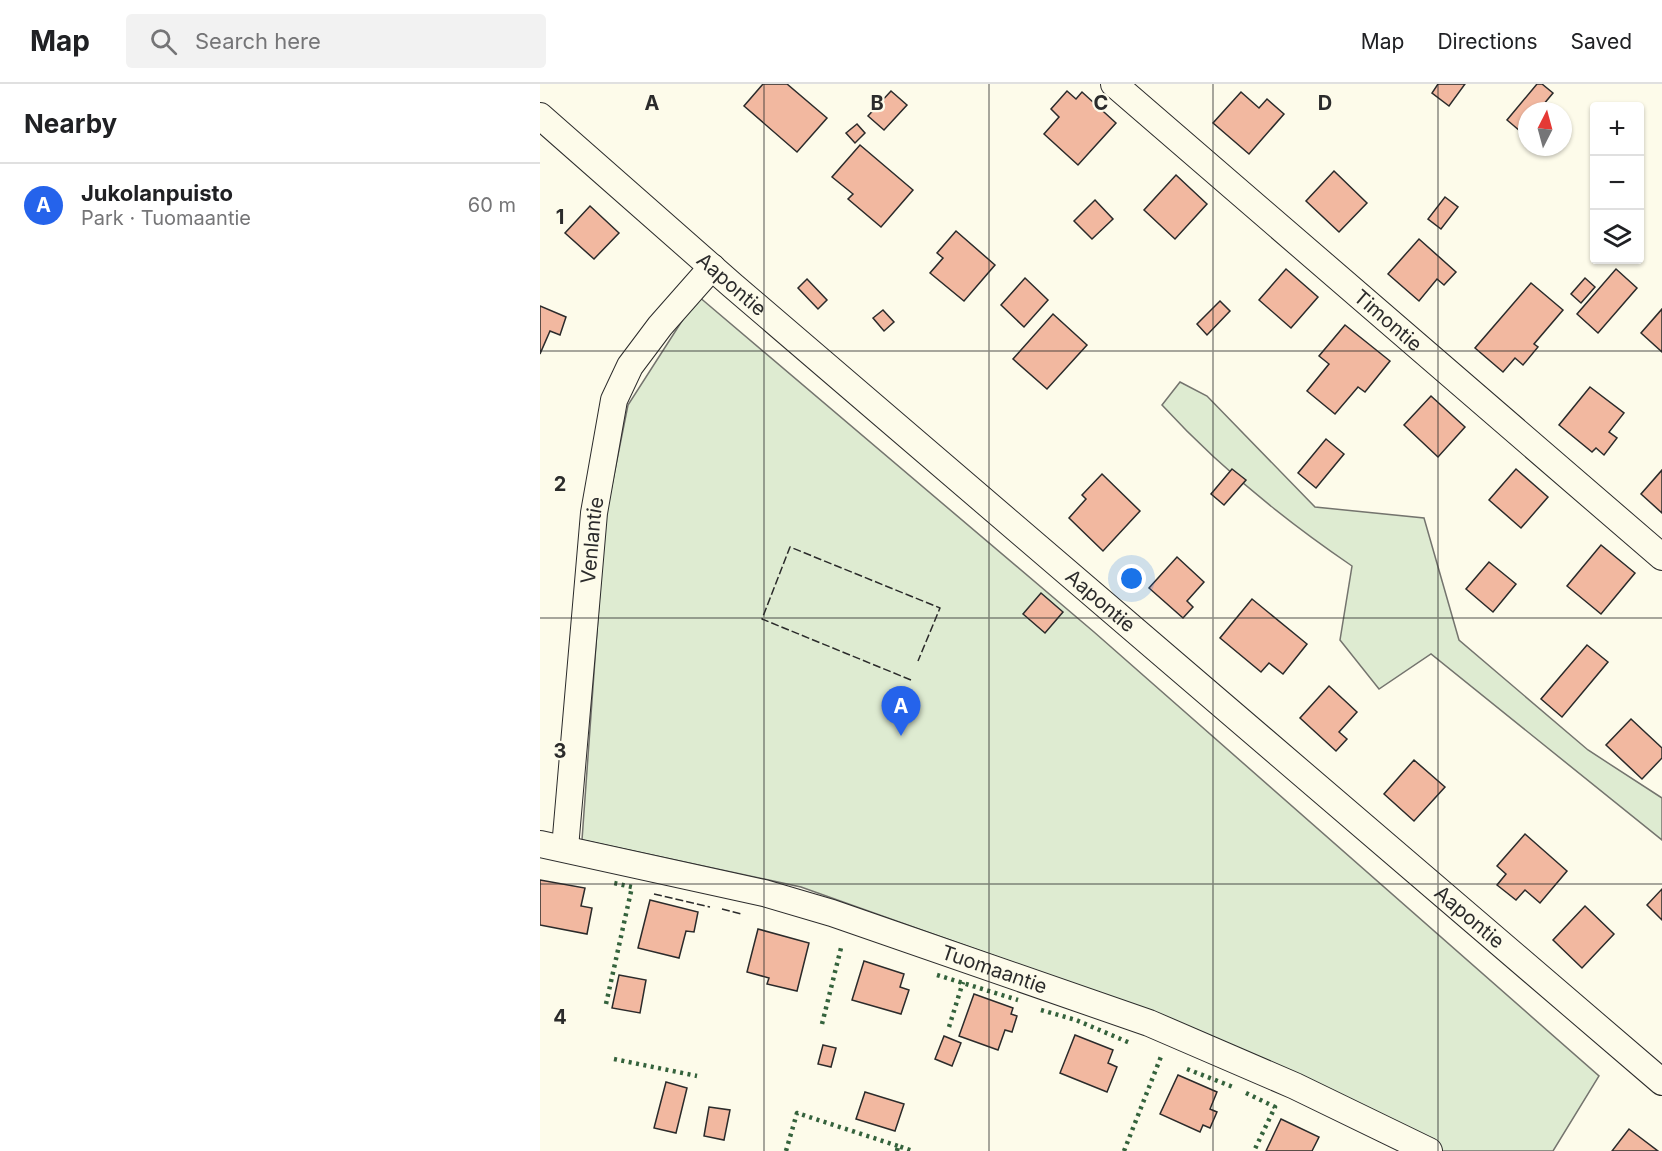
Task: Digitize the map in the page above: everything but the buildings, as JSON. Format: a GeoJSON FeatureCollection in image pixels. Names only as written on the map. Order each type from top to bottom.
{"type":"FeatureCollection","features":[{"type":"Feature","properties":{"kind":"street","name":"Timontie"},"geometry":{"type":"LineString","coordinates":[[1114,84],[1662,557]]}},
{"type":"Feature","properties":{"kind":"street","name":"Aapontie"},"geometry":{"type":"LineString","coordinates":[[540,116],[712,267],[1662,1082]]}},
{"type":"Feature","properties":{"kind":"street","name":"Venlantie"},"geometry":{"type":"LineString","coordinates":[[565,848],[594,513],[614,400],[630,366],[660,326],[712,267]]}},
{"type":"Feature","properties":{"kind":"street","name":"Tuomaantie"},"geometry":{"type":"LineString","coordinates":[[540,844],[794,900],[1149,1023],[1295,1086],[1429,1151]]}},
{"type":"Feature","properties":{"kind":"green space"},"geometry":{"type":"Polygon","coordinates":[[[698,296],[1094,632],[1599,1076],[1553,1151],[1441,1151],[1152,1012],[801,887],[582,840],[605,520],[628,405],[698,296]]]}},
{"type":"Feature","properties":{"kind":"green space"},"geometry":{"type":"Polygon","coordinates":[[[1180,382],[1207,396],[1315,507],[1424,518],[1459,640],[1588,750],[1662,798],[1662,840],[1431,654],[1379,689],[1340,640],[1352,566],[1301,530],[1252,491],[1183,428],[1162,405],[1180,382]]]}},
{"type":"Feature","properties":{"kind":"hedge"},"geometry":{"type":"LineString","coordinates":[[606,1004],[632,887],[614,883]]}},
{"type":"Feature","properties":{"kind":"hedge"},"geometry":{"type":"LineString","coordinates":[[822,1024],[842,944]]}},
{"type":"Feature","properties":{"kind":"hedge"},"geometry":{"type":"LineString","coordinates":[[937,975],[1018,1000]]}},
{"type":"Feature","properties":{"kind":"hedge"},"geometry":{"type":"LineString","coordinates":[[949,1027],[963,982]]}},
{"type":"Feature","properties":{"kind":"hedge"},"geometry":{"type":"LineString","coordinates":[[1041,1010],[1076,1020],[1130,1043]]}},
{"type":"Feature","properties":{"kind":"hedge"},"geometry":{"type":"LineString","coordinates":[[1124,1151],[1162,1054]]}},
{"type":"Feature","properties":{"kind":"hedge"},"geometry":{"type":"LineString","coordinates":[[614,1059],[697,1076]]}},
{"type":"Feature","properties":{"kind":"hedge"},"geometry":{"type":"LineString","coordinates":[[1187,1069],[1233,1087]]}},
{"type":"Feature","properties":{"kind":"hedge"},"geometry":{"type":"LineString","coordinates":[[1246,1093],[1275,1107],[1254,1151]]}},
{"type":"Feature","properties":{"kind":"hedge"},"geometry":{"type":"LineString","coordinates":[[786,1151],[797,1113],[898,1146]]}},
{"type":"Feature","properties":{"kind":"hedge"},"geometry":{"type":"LineString","coordinates":[[897,1151],[898,1146],[913,1151]]}},
{"type":"Feature","properties":{"kind":"fence"},"geometry":{"type":"LineString","coordinates":[[911,680],[762,619],[790,547],[940,608],[918,661]]}},
{"type":"Feature","properties":{"kind":"fence"},"geometry":{"type":"LineString","coordinates":[[654,894],[710,907]]}},
{"type":"Feature","properties":{"kind":"fence"},"geometry":{"type":"LineString","coordinates":[[722,909],[741,914]]}},
{"type":"Feature","properties":{"kind":"place","name":"Jukolanpuisto"},"geometry":{"type":"Point","coordinates":[901,736]}}]}
